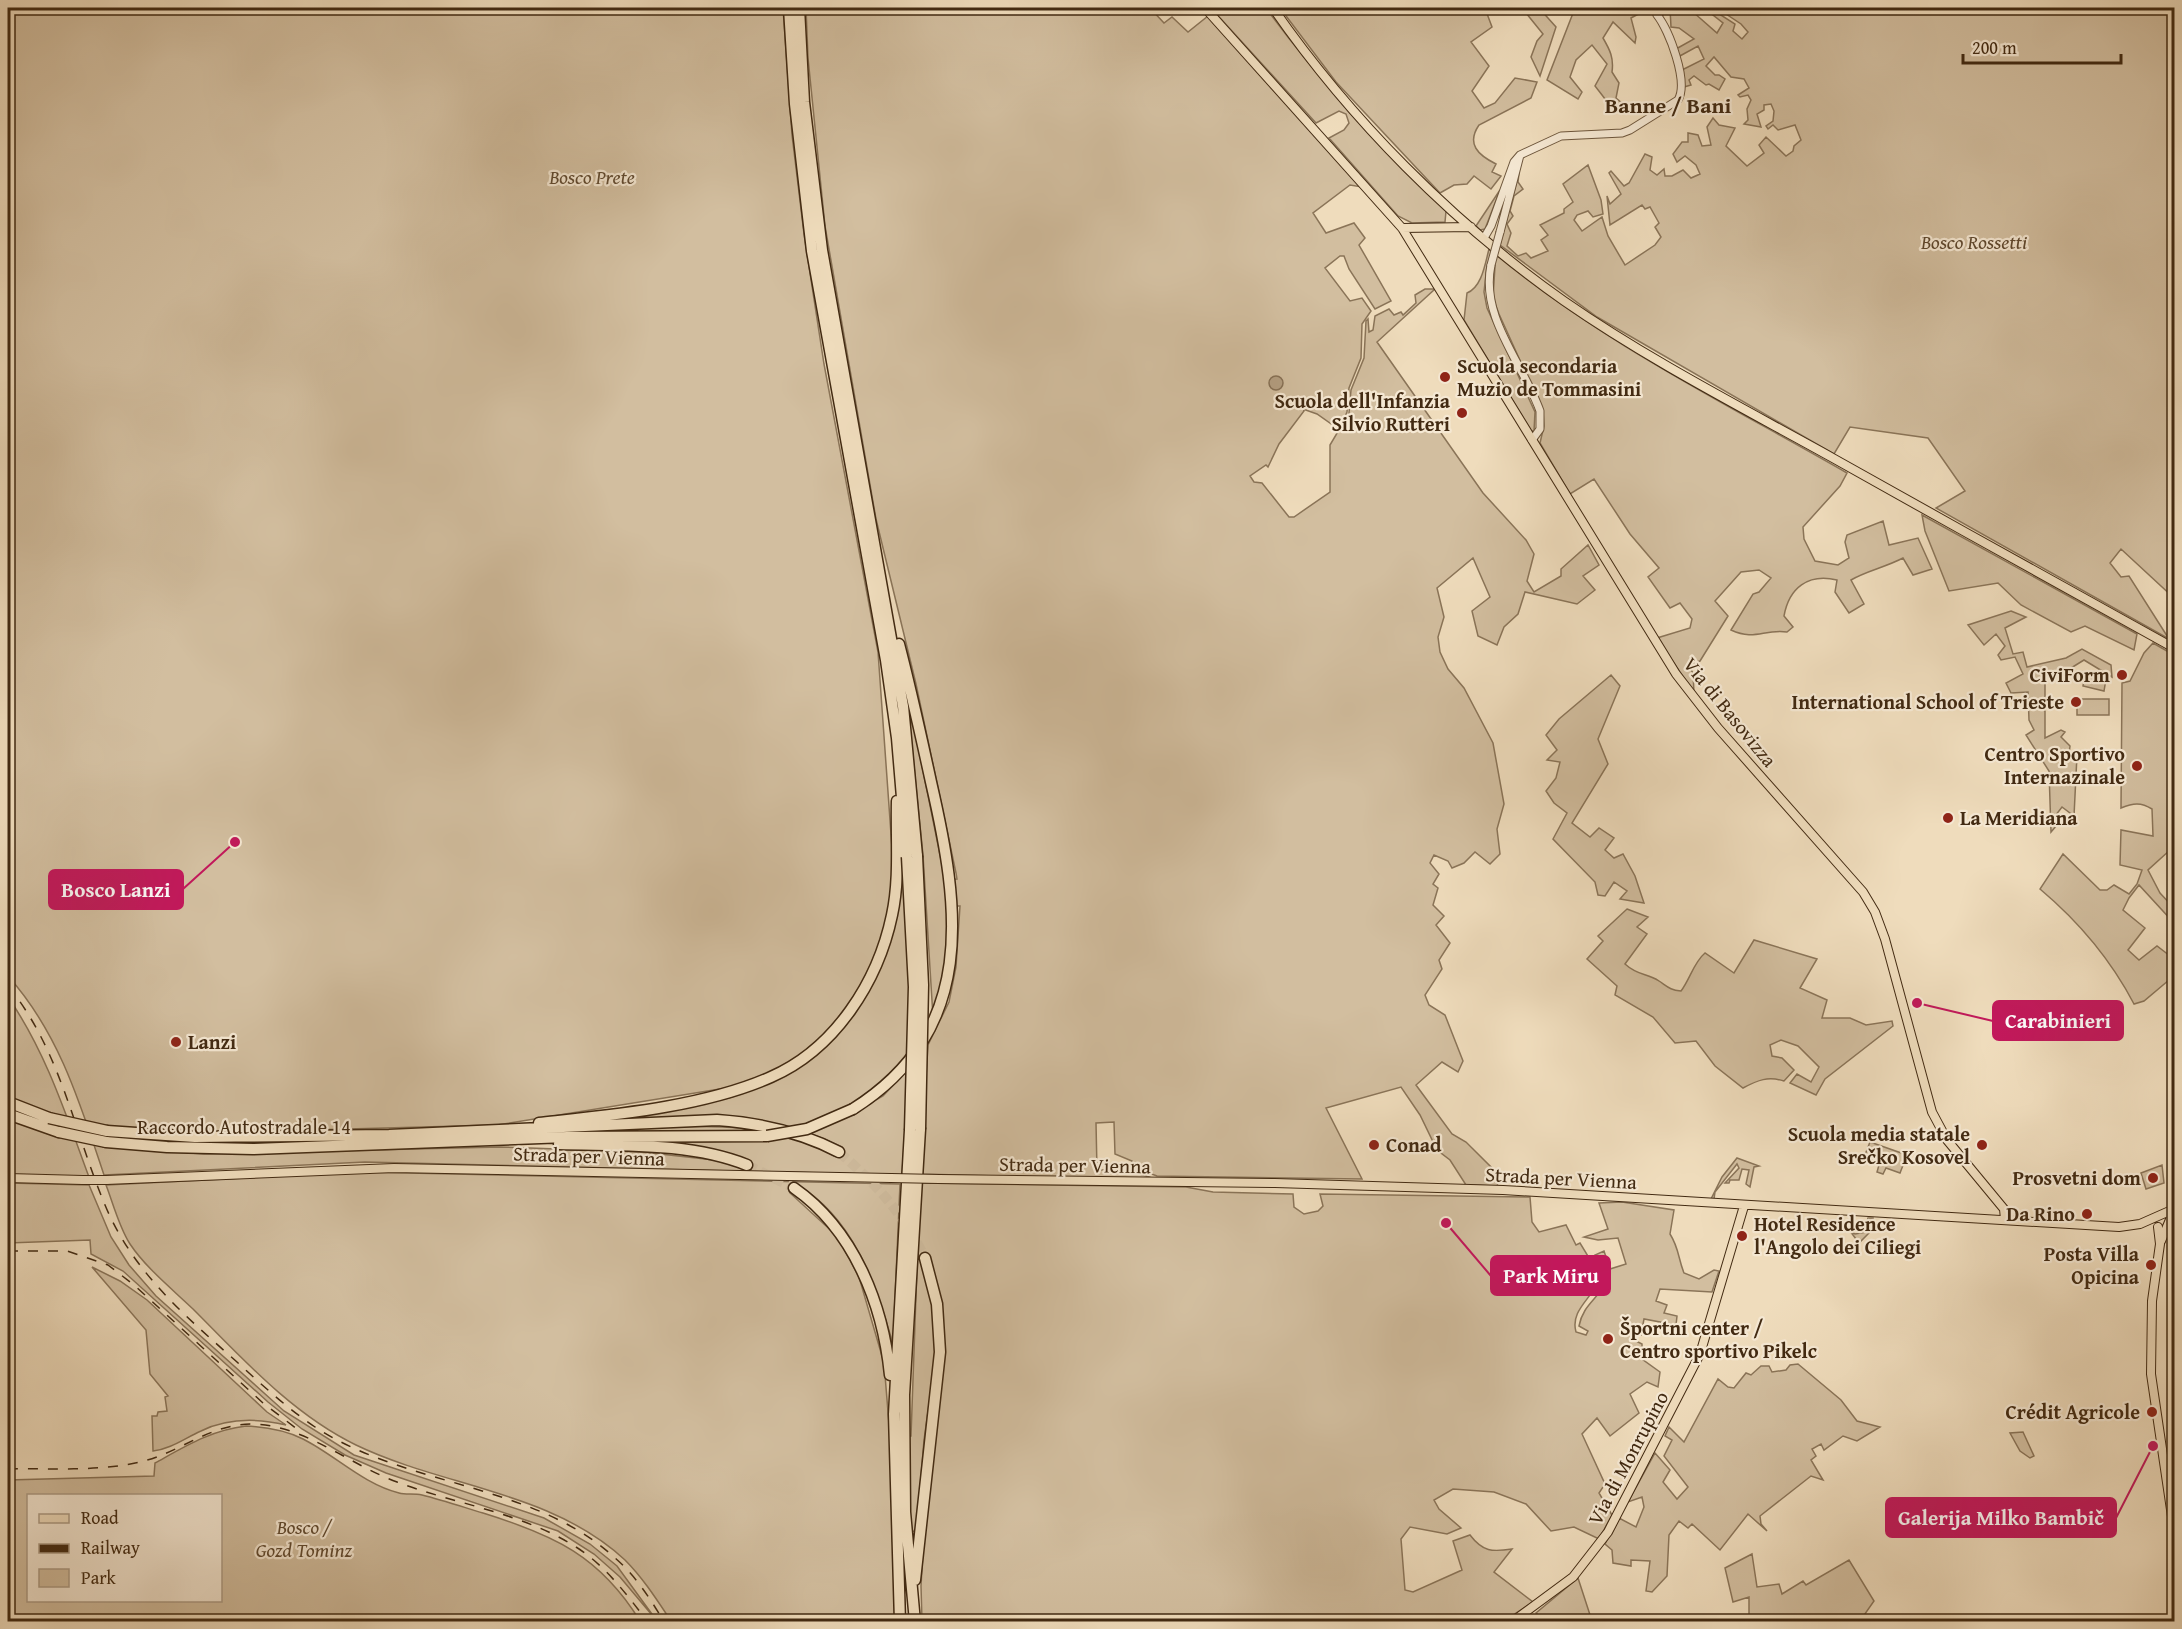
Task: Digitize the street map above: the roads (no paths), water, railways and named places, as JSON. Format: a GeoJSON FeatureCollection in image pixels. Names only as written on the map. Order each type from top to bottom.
{"type":"FeatureCollection","features":[{"type":"Feature","properties":{"kind":"highway"},"geometry":{"type":"LineString","coordinates":[[789,8],[795,104],[812,251],[876,597],[912,856]]}},
{"type":"Feature","properties":{"kind":"highway"},"geometry":{"type":"LineString","coordinates":[[800,8],[804,102],[822,250],[903,706],[912,856],[924,986],[899,1436],[900,1622]]}},
{"type":"Feature","properties":{"kind":"highway"},"geometry":{"type":"LineString","coordinates":[[488,1138],[767,1136],[807,1129],[853,1109],[894,1079],[915,1055],[940,1006],[949,972],[953,941],[950,880],[937,808],[882,582]]}},
{"type":"Feature","properties":{"kind":"highway"},"geometry":{"type":"LineString","coordinates":[[488,1138],[497,1127],[608,1116],[716,1095],[771,1077],[810,1053],[836,1029],[857,1000],[873,971],[887,936],[895,897],[897,794],[900,770]]}},
{"type":"Feature","properties":{"kind":"highway","name":"Raccordo Autostradale 14"},"geometry":{"type":"LineString","coordinates":[[8,1102],[106,1137],[405,1134],[488,1138]]}},
{"type":"Feature","properties":{"kind":"highway","name":"Raccordo Autostradale 14"},"geometry":{"type":"LineString","coordinates":[[8,1114],[59,1132],[167,1147],[253,1149],[488,1138]]}},
{"type":"Feature","properties":{"kind":"highway"},"geometry":{"type":"LineString","coordinates":[[488,1138],[690,1121],[733,1121],[803,1136],[839,1152]]}},
{"type":"Feature","properties":{"kind":"highway"},"geometry":{"type":"LineString","coordinates":[[894,1414],[915,1130]]}},
{"type":"Feature","properties":{"kind":"highway"},"geometry":{"type":"LineString","coordinates":[[488,1138],[669,1149],[711,1154],[747,1165]]}},
{"type":"Feature","properties":{"kind":"highway"},"geometry":{"type":"LineString","coordinates":[[794,1188],[820,1208],[830,1219],[851,1248],[860,1268],[886,1342],[894,1414],[899,1436]]}},
{"type":"Feature","properties":{"kind":"highway"},"geometry":{"type":"LineString","coordinates":[[914,1604],[921,1510],[940,1352],[937,1304],[925,1258]]}},
{"type":"Feature","properties":{"kind":"highway"},"geometry":{"type":"LineString","coordinates":[[901,1531],[915,1622]]}},
{"type":"Feature","properties":{"kind":"main road","name":"Via di Basovizza"},"geometry":{"type":"LineString","coordinates":[[1205,8],[1402,228],[1656,644],[1696,703],[1850,876],[1869,902],[1885,939],[1932,1112],[1947,1140],[2004,1209],[2005,1219]]}},
{"type":"Feature","properties":{"kind":"main road"},"geometry":{"type":"LineString","coordinates":[[1273,8],[1315,66],[1376,135],[1471,227],[1548,289],[1616,335],[2175,648]]}},
{"type":"Feature","properties":{"kind":"main road"},"geometry":{"type":"LineString","coordinates":[[1402,228],[1471,227]]}},
{"type":"Feature","properties":{"kind":"main road","name":"Strada per Vienna"},"geometry":{"type":"LineString","coordinates":[[8,1178],[106,1180],[394,1168],[939,1179],[1229,1182],[1503,1190],[2109,1226],[2162,1222],[2175,1210]]}},
{"type":"Feature","properties":{"kind":"main road","name":"Via di Monrupino"},"geometry":{"type":"LineString","coordinates":[[1512,1622],[1573,1577],[1608,1533],[1700,1354],[1744,1206]]}},
{"type":"Feature","properties":{"kind":"main road"},"geometry":{"type":"LineString","coordinates":[[2162,1222],[2152,1301],[2151,1374],[2175,1530]]}},
{"type":"Feature","properties":{"kind":"street"},"geometry":{"type":"LineString","coordinates":[[1484,238],[1491,226],[1514,162],[1520,155],[1561,136],[1622,133],[1676,102],[1682,94],[1681,81],[1669,34],[1657,15],[1665,8]]}},
{"type":"Feature","properties":{"kind":"street"},"geometry":{"type":"LineString","coordinates":[[1520,155],[1488,279],[1491,306],[1539,411],[1539,429],[1532,440]]}},
{"type":"Feature","properties":{"kind":"tunnel"},"geometry":{"type":"LineString","coordinates":[[839,1152],[888,1200],[925,1258]]}},
{"type":"Feature","properties":{"kind":"tunnel"},"geometry":{"type":"LineString","coordinates":[[747,1165],[794,1188]]}},
{"type":"Feature","properties":{"kind":"railway"},"geometry":{"type":"LineString","coordinates":[[8,986],[26,1010],[41,1036],[64,1091],[105,1205],[117,1229],[145,1272],[179,1309],[275,1396],[315,1427],[351,1447],[428,1475],[508,1499],[546,1514],[582,1533],[629,1571],[664,1622]]}},
{"type":"Feature","properties":{"kind":"railway"},"geometry":{"type":"LineString","coordinates":[[8,1251],[67,1251],[108,1265],[134,1285],[263,1403],[297,1429]]}},
{"type":"Feature","properties":{"kind":"railway"},"geometry":{"type":"LineString","coordinates":[[8,1469],[111,1467],[144,1461],[224,1428],[254,1424],[273,1426],[310,1439],[397,1482],[511,1517],[555,1535],[597,1563],[615,1581],[648,1622]]}},
{"type":"Feature","properties":{"kind":"place","name":"Scuola secondaria Muzio de Tommasini"},"geometry":{"type":"Point","coordinates":[1445,377]}},
{"type":"Feature","properties":{"kind":"place","name":"Scuola dell'Infanzia Silvio Rutteri"},"geometry":{"type":"Point","coordinates":[1462,413]}},
{"type":"Feature","properties":{"kind":"place","name":"CiviForm"},"geometry":{"type":"Point","coordinates":[2122,675]}},
{"type":"Feature","properties":{"kind":"place","name":"International School of Trieste"},"geometry":{"type":"Point","coordinates":[2076,702]}},
{"type":"Feature","properties":{"kind":"place","name":"Centro Sportivo Internazinale"},"geometry":{"type":"Point","coordinates":[2137,766]}},
{"type":"Feature","properties":{"kind":"place","name":"La Meridiana"},"geometry":{"type":"Point","coordinates":[1948,818]}},
{"type":"Feature","properties":{"kind":"place","name":"Bosco Lanzi"},"geometry":{"type":"Point","coordinates":[235,842]}},
{"type":"Feature","properties":{"kind":"place","name":"Carabinieri"},"geometry":{"type":"Point","coordinates":[1917,1003]}},
{"type":"Feature","properties":{"kind":"place","name":"Lanzi"},"geometry":{"type":"Point","coordinates":[176,1042]}},
{"type":"Feature","properties":{"kind":"place","name":"Conad"},"geometry":{"type":"Point","coordinates":[1374,1145]}},
{"type":"Feature","properties":{"kind":"place","name":"Scuola media statale Srečko Kosovel"},"geometry":{"type":"Point","coordinates":[1982,1145]}},
{"type":"Feature","properties":{"kind":"place","name":"Prosvetni dom"},"geometry":{"type":"Point","coordinates":[2153,1178]}},
{"type":"Feature","properties":{"kind":"place","name":"Da Rino"},"geometry":{"type":"Point","coordinates":[2087,1214]}},
{"type":"Feature","properties":{"kind":"place","name":"Park Miru"},"geometry":{"type":"Point","coordinates":[1446,1223]}},
{"type":"Feature","properties":{"kind":"place","name":"Hotel Residence l'Angolo dei Ciliegi"},"geometry":{"type":"Point","coordinates":[1742,1236]}},
{"type":"Feature","properties":{"kind":"place","name":"Posta Villa Opicina"},"geometry":{"type":"Point","coordinates":[2151,1265]}},
{"type":"Feature","properties":{"kind":"place","name":"Športni center / Centro sportivo Pikelc"},"geometry":{"type":"Point","coordinates":[1608,1339]}},
{"type":"Feature","properties":{"kind":"place","name":"Crédit Agricole"},"geometry":{"type":"Point","coordinates":[2152,1412]}},
{"type":"Feature","properties":{"kind":"place","name":"Galerija Milko Bambič"},"geometry":{"type":"Point","coordinates":[2153,1446]}},
{"type":"Feature","properties":{"kind":"district","name":"Banne / Bani"},"geometry":{"type":"Point","coordinates":[1668,105]}},
{"type":"Feature","properties":{"kind":"park label","name":"Bosco Prete"},"geometry":{"type":"Point","coordinates":[592,177]}},
{"type":"Feature","properties":{"kind":"park label","name":"Bosco Rossetti"},"geometry":{"type":"Point","coordinates":[1974,242]}},
{"type":"Feature","properties":{"kind":"park label","name":"Bosco / Gozd Tominz"},"geometry":{"type":"Point","coordinates":[304,1538]}}]}
